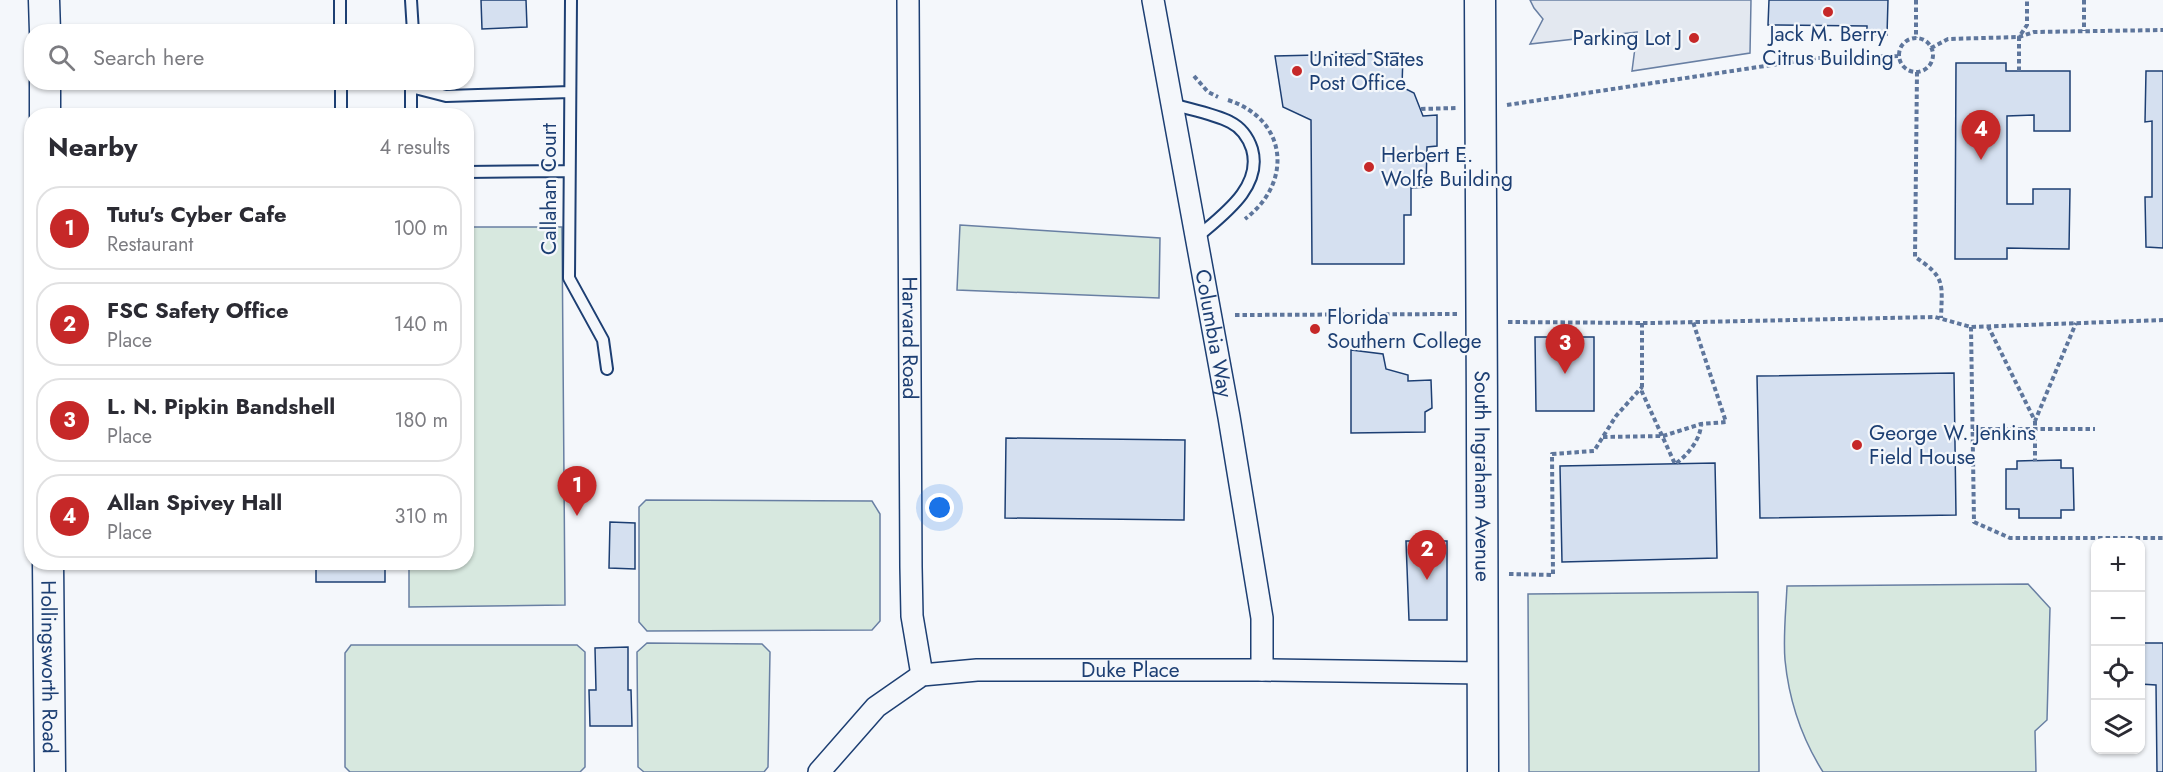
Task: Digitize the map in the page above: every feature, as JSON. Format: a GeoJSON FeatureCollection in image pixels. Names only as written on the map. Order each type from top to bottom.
{"type":"FeatureCollection","features":[{"type":"Feature","properties":{"kind":"street"},"geometry":{"type":"LineString","coordinates":[[44,0],[45,24]]}},
{"type":"Feature","properties":{"kind":"street","name":"Harvard Road"},"geometry":{"type":"LineString","coordinates":[[908,0],[910,567],[912,616],[922,675]]}},
{"type":"Feature","properties":{"kind":"street","name":"Columbia Way"},"geometry":{"type":"LineString","coordinates":[[1153,0],[1262,618],[1262,670]]}},
{"type":"Feature","properties":{"kind":"street","name":"South Ingraham Avenue"},"geometry":{"type":"LineString","coordinates":[[1480,0],[1483,772]]}},
{"type":"Feature","properties":{"kind":"street"},"geometry":{"type":"LineString","coordinates":[[45,90],[45,108]]}},
{"type":"Feature","properties":{"kind":"street","name":"Hollingsworth Road"},"geometry":{"type":"LineString","coordinates":[[48,570],[50,772]]}},
{"type":"Feature","properties":{"kind":"street","name":"Duke Place"},"geometry":{"type":"LineString","coordinates":[[819,772],[876,707],[922,675],[977,670],[1483,673]]}},
{"type":"Feature","properties":{"kind":"lane"},"geometry":{"type":"LineString","coordinates":[[340,0],[340,24]]}},
{"type":"Feature","properties":{"kind":"lane"},"geometry":{"type":"LineString","coordinates":[[411,0],[412,24]]}},
{"type":"Feature","properties":{"kind":"lane","name":"Callahan Court"},"geometry":{"type":"LineString","coordinates":[[571,0],[569,278],[603,340],[607,369]]}},
{"type":"Feature","properties":{"kind":"lane"},"geometry":{"type":"LineString","coordinates":[[341,90],[341,108]]}},
{"type":"Feature","properties":{"kind":"lane"},"geometry":{"type":"LineString","coordinates":[[411,90],[411,108]]}},
{"type":"Feature","properties":{"kind":"lane"},"geometry":{"type":"LineString","coordinates":[[427,90],[446,96],[570,92]]}},
{"type":"Feature","properties":{"kind":"lane"},"geometry":{"type":"LineString","coordinates":[[1172,104],[1230,122],[1247,136],[1253,154],[1252,176],[1239,200],[1196,238]]}},
{"type":"Feature","properties":{"kind":"lane"},"geometry":{"type":"LineString","coordinates":[[474,172],[568,171]]}},
{"type":"Feature","properties":{"kind":"path"},"geometry":{"type":"LineString","coordinates":[[1916,0],[1916,38]]}},
{"type":"Feature","properties":{"kind":"path"},"geometry":{"type":"LineString","coordinates":[[2019,71],[2019,37],[2027,24],[2027,0]]}},
{"type":"Feature","properties":{"kind":"path"},"geometry":{"type":"LineString","coordinates":[[2085,0],[2085,31]]}},
{"type":"Feature","properties":{"kind":"path"},"geometry":{"type":"LineString","coordinates":[[1932,48],[1948,39],[2019,37],[2034,32],[2163,30]]}},
{"type":"Feature","properties":{"kind":"path"},"geometry":{"type":"LineString","coordinates":[[1916,38],[1922,39],[1932,48],[1933,54],[1929,67],[1917,72],[1905,67],[1900,56],[1904,44],[1916,38]]}},
{"type":"Feature","properties":{"kind":"path"},"geometry":{"type":"LineString","coordinates":[[1503,105],[1818,58],[1900,56]]}},
{"type":"Feature","properties":{"kind":"path"},"geometry":{"type":"LineString","coordinates":[[1917,72],[1915,256],[1931,267],[1938,276],[1942,286],[1941,318]]}},
{"type":"Feature","properties":{"kind":"path"},"geometry":{"type":"LineString","coordinates":[[1421,109],[1461,108]]}},
{"type":"Feature","properties":{"kind":"path"},"geometry":{"type":"LineString","coordinates":[[1235,315],[1463,314]]}},
{"type":"Feature","properties":{"kind":"path"},"geometry":{"type":"LineString","coordinates":[[1503,322],[1642,323],[1917,317],[1941,318],[1971,327],[2163,320]]}},
{"type":"Feature","properties":{"kind":"path"},"geometry":{"type":"LineString","coordinates":[[1604,437],[1663,436],[1701,424],[1726,422],[1693,322]]}},
{"type":"Feature","properties":{"kind":"path"},"geometry":{"type":"LineString","coordinates":[[1642,323],[1642,392],[1675,464],[1685,457],[1701,431],[1701,424]]}},
{"type":"Feature","properties":{"kind":"path"},"geometry":{"type":"LineString","coordinates":[[2036,461],[2035,422],[2076,323]]}},
{"type":"Feature","properties":{"kind":"path"},"geometry":{"type":"LineString","coordinates":[[1988,326],[2035,422]]}},
{"type":"Feature","properties":{"kind":"path"},"geometry":{"type":"LineString","coordinates":[[1971,327],[1974,522],[2010,538],[2163,538]]}},
{"type":"Feature","properties":{"kind":"path"},"geometry":{"type":"LineString","coordinates":[[1503,574],[1553,575],[1552,454],[1594,451],[1616,416],[1642,387]]}},
{"type":"Feature","properties":{"kind":"path"},"geometry":{"type":"LineString","coordinates":[[1974,429],[2095,429]]}},
{"type":"Feature","properties":{"kind":"shaded area","name":"Parking Lot J"},"geometry":{"type":"Polygon","coordinates":[[[1530,0],[1751,0],[1750,53],[1632,71],[1637,32],[1530,44],[1543,19],[1530,0]]]}},
{"type":"Feature","properties":{"kind":"shaded area"},"geometry":{"type":"Polygon","coordinates":[[[960,225],[1160,238],[1159,298],[957,290],[960,225]]]}},
{"type":"Feature","properties":{"kind":"shaded area"},"geometry":{"type":"Polygon","coordinates":[[[474,227],[562,227],[565,605],[409,607],[409,570],[474,570],[474,227]]]}},
{"type":"Feature","properties":{"kind":"shaded area"},"geometry":{"type":"Polygon","coordinates":[[[646,500],[872,501],[880,514],[880,621],[872,630],[647,631],[639,622],[639,507],[646,500]]]}},
{"type":"Feature","properties":{"kind":"shaded area"},"geometry":{"type":"Polygon","coordinates":[[[2028,584],[2050,608],[2047,720],[2035,731],[2036,772],[1823,772],[1802,732],[1787,675],[1784,632],[1787,586],[2028,584]]]}},
{"type":"Feature","properties":{"kind":"shaded area"},"geometry":{"type":"Polygon","coordinates":[[[1758,592],[1759,772],[1529,772],[1528,594],[1758,592]]]}},
{"type":"Feature","properties":{"kind":"shaded area"},"geometry":{"type":"Polygon","coordinates":[[[647,643],[762,644],[770,652],[768,767],[764,772],[644,772],[638,767],[637,652],[647,643]]]}},
{"type":"Feature","properties":{"kind":"shaded area"},"geometry":{"type":"Polygon","coordinates":[[[351,645],[577,645],[585,652],[585,767],[580,772],[350,772],[345,767],[345,653],[351,645]]]}},
{"type":"Feature","properties":{"kind":"building"},"geometry":{"type":"Polygon","coordinates":[[[481,0],[526,0],[527,27],[482,29],[481,0]]]}},
{"type":"Feature","properties":{"kind":"building","name":"Jack M. Berry Citrus Building"},"geometry":{"type":"Polygon","coordinates":[[[1769,0],[1888,0],[1887,35],[1867,34],[1867,26],[1768,25],[1769,0]]]}},
{"type":"Feature","properties":{"kind":"building","name":"Herbert E. Wolfe Building"},"geometry":{"type":"Polygon","coordinates":[[[1403,53],[1402,87],[1414,93],[1423,116],[1437,115],[1437,146],[1427,147],[1426,187],[1411,188],[1411,215],[1404,215],[1404,264],[1312,264],[1311,120],[1283,107],[1275,56],[1403,53]]]}},
{"type":"Feature","properties":{"kind":"building"},"geometry":{"type":"Polygon","coordinates":[[[1956,63],[2006,63],[2006,71],[2070,71],[2070,131],[2034,131],[2034,115],[2007,116],[2007,204],[2033,204],[2033,189],[2070,189],[2069,249],[2007,248],[2007,259],[1955,259],[1956,63]]]}},
{"type":"Feature","properties":{"kind":"building"},"geometry":{"type":"Polygon","coordinates":[[[2146,71],[2163,71],[2163,248],[2146,247],[2145,197],[2152,197],[2152,121],[2145,122],[2146,71]]]}},
{"type":"Feature","properties":{"kind":"building"},"geometry":{"type":"Polygon","coordinates":[[[1535,337],[1594,337],[1594,411],[1536,411],[1535,337]]]}},
{"type":"Feature","properties":{"kind":"building"},"geometry":{"type":"Polygon","coordinates":[[[1351,350],[1383,354],[1386,369],[1408,375],[1408,381],[1431,380],[1432,408],[1425,412],[1425,432],[1351,433],[1351,350]]]}},
{"type":"Feature","properties":{"kind":"building","name":"George W. Jenkins Field House"},"geometry":{"type":"Polygon","coordinates":[[[1954,373],[1956,515],[1760,518],[1757,376],[1954,373]]]}},
{"type":"Feature","properties":{"kind":"building"},"geometry":{"type":"Polygon","coordinates":[[[1006,438],[1185,440],[1184,520],[1005,518],[1006,438]]]}},
{"type":"Feature","properties":{"kind":"building"},"geometry":{"type":"Polygon","coordinates":[[[2061,460],[2061,468],[2073,468],[2074,510],[2061,510],[2061,518],[2019,518],[2019,509],[2006,509],[2006,469],[2017,469],[2017,461],[2061,460]]]}},
{"type":"Feature","properties":{"kind":"building"},"geometry":{"type":"Polygon","coordinates":[[[1715,463],[1717,558],[1562,562],[1560,466],[1715,463]]]}},
{"type":"Feature","properties":{"kind":"building"},"geometry":{"type":"Polygon","coordinates":[[[610,522],[635,523],[635,569],[609,568],[610,522]]]}},
{"type":"Feature","properties":{"kind":"building"},"geometry":{"type":"Polygon","coordinates":[[[1406,541],[1447,541],[1447,620],[1409,620],[1406,541]]]}},
{"type":"Feature","properties":{"kind":"building"},"geometry":{"type":"Polygon","coordinates":[[[316,570],[385,570],[385,582],[316,582],[316,570]]]}},
{"type":"Feature","properties":{"kind":"building"},"geometry":{"type":"Polygon","coordinates":[[[2145,643],[2163,643],[2163,772],[2157,772],[2156,685],[2145,684],[2145,643]]]}},
{"type":"Feature","properties":{"kind":"building"},"geometry":{"type":"Polygon","coordinates":[[[628,647],[628,690],[631,690],[632,726],[590,726],[589,690],[596,690],[595,648],[628,647]]]}},
{"type":"Feature","properties":{"kind":"place","name":"Jack M. Berry Citrus Building"},"geometry":{"type":"Point","coordinates":[1828,12]}},
{"type":"Feature","properties":{"kind":"place","name":"Parking Lot J"},"geometry":{"type":"Point","coordinates":[1694,38]}},
{"type":"Feature","properties":{"kind":"place","name":"United States Post Office"},"geometry":{"type":"Point","coordinates":[1297,71]}},
{"type":"Feature","properties":{"kind":"place","name":"Allan Spivey Hall"},"geometry":{"type":"Point","coordinates":[1981,160]}},
{"type":"Feature","properties":{"kind":"place","name":"Herbert E. Wolfe Building"},"geometry":{"type":"Point","coordinates":[1369,167]}},
{"type":"Feature","properties":{"kind":"place","name":"Florida Southern College"},"geometry":{"type":"Point","coordinates":[1315,329]}},
{"type":"Feature","properties":{"kind":"place","name":"L. N. Pipkin Bandshell"},"geometry":{"type":"Point","coordinates":[1565,374]}},
{"type":"Feature","properties":{"kind":"place","name":"George W. Jenkins Field House"},"geometry":{"type":"Point","coordinates":[1857,445]}},
{"type":"Feature","properties":{"kind":"place","name":"Tutu's Cyber Cafe"},"geometry":{"type":"Point","coordinates":[577,516]}},
{"type":"Feature","properties":{"kind":"place","name":"FSC Safety Office"},"geometry":{"type":"Point","coordinates":[1427,580]}}]}
